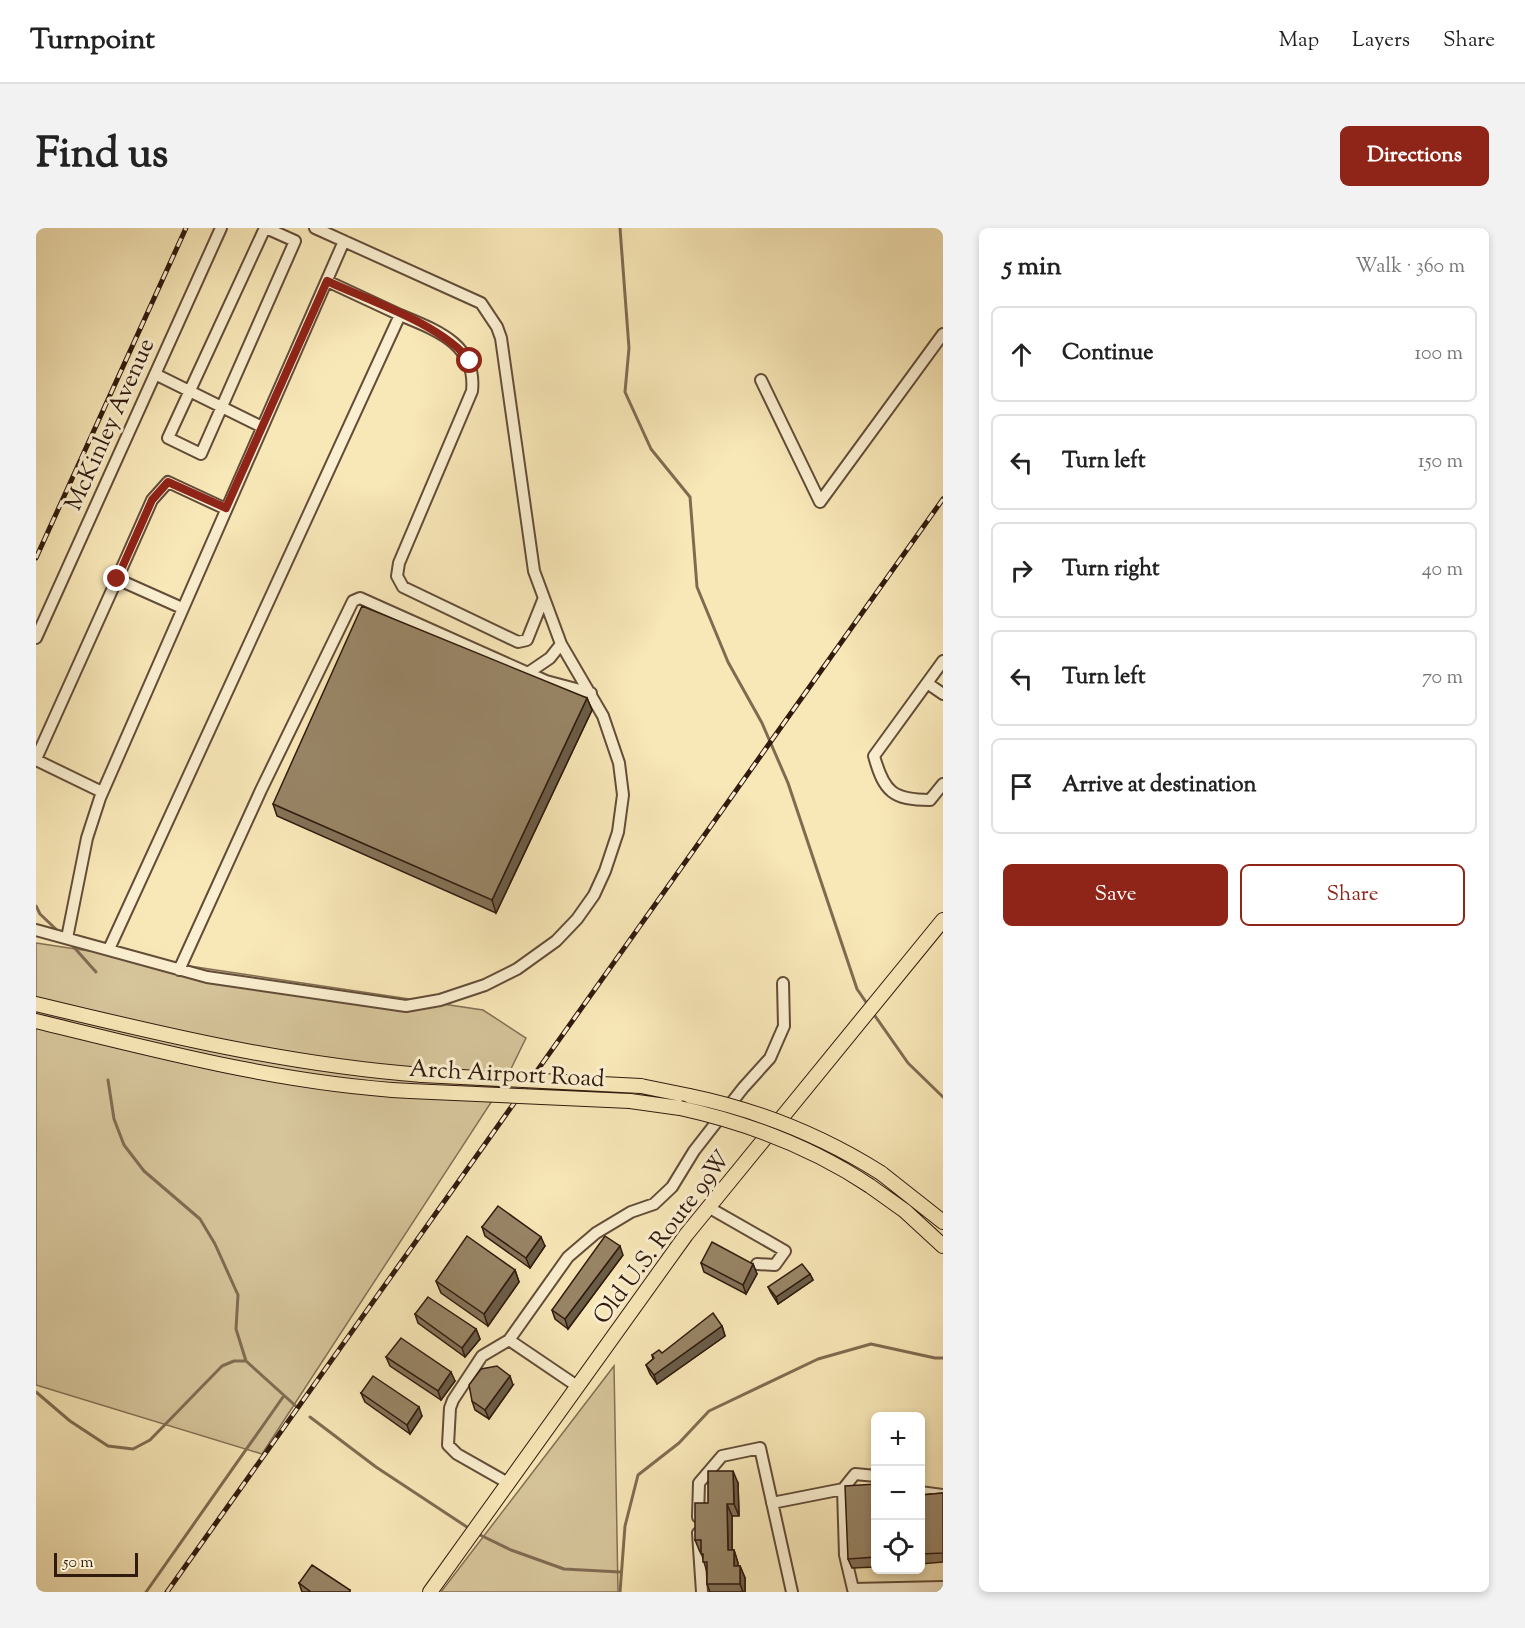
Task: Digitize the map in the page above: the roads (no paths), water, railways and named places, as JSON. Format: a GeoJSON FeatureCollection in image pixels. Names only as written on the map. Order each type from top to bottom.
{"type":"FeatureCollection","features":[{"type":"Feature","properties":{"kind":"main road","name":"Old U.S. Route 99W"},"geometry":{"type":"LineString","coordinates":[[430,1592],[708,1208],[943,920]]}},
{"type":"Feature","properties":{"kind":"main road","name":"Arch Airport Road"},"geometry":{"type":"LineString","coordinates":[[36,1004],[254,1054],[331,1067],[422,1075],[641,1086],[690,1096],[763,1115],[831,1145],[880,1173],[943,1222]]}},
{"type":"Feature","properties":{"kind":"main road","name":"Arch Airport Road"},"geometry":{"type":"LineString","coordinates":[[36,1021],[230,1067],[308,1080],[410,1091],[630,1101],[711,1115],[781,1138],[830,1161],[905,1211],[943,1246]]}},
{"type":"Feature","properties":{"kind":"street","name":"McKinley Avenue"},"geometry":{"type":"LineString","coordinates":[[36,638],[220,228]]}},
{"type":"Feature","properties":{"kind":"street"},"geometry":{"type":"LineString","coordinates":[[265,228],[294,242],[201,454],[168,438],[265,228]]}},
{"type":"Feature","properties":{"kind":"street"},"geometry":{"type":"LineString","coordinates":[[36,930],[207,977],[406,1006],[440,1000],[485,985],[517,969],[556,941],[577,919],[601,879],[618,832],[623,795],[619,763],[603,716],[561,644],[534,571],[522,497],[515,428],[497,327],[481,303],[315,228]]}},
{"type":"Feature","properties":{"kind":"street"},"geometry":{"type":"LineString","coordinates":[[67,938],[87,838],[102,792],[344,241]]}},
{"type":"Feature","properties":{"kind":"street"},"geometry":{"type":"LineString","coordinates":[[327,281],[432,328],[447,338],[470,361],[474,374],[472,391],[399,563],[398,576],[404,587],[518,642],[527,640],[543,600]]}},
{"type":"Feature","properties":{"kind":"street"},"geometry":{"type":"LineString","coordinates":[[109,949],[399,315]]}},
{"type":"Feature","properties":{"kind":"street"},"geometry":{"type":"LineString","coordinates":[[760,381],[820,502],[943,334]]}},
{"type":"Feature","properties":{"kind":"street"},"geometry":{"type":"LineString","coordinates":[[154,374],[262,427]]}},
{"type":"Feature","properties":{"kind":"street"},"geometry":{"type":"LineString","coordinates":[[102,792],[36,759],[152,500],[168,482],[226,508]]}},
{"type":"Feature","properties":{"kind":"street"},"geometry":{"type":"LineString","coordinates":[[117,579],[182,608]]}},
{"type":"Feature","properties":{"kind":"street"},"geometry":{"type":"LineString","coordinates":[[179,970],[261,790],[353,601],[360,598],[528,673],[568,689],[591,693]]}},
{"type":"Feature","properties":{"kind":"street"},"geometry":{"type":"LineString","coordinates":[[528,673],[550,658],[561,644]]}},
{"type":"Feature","properties":{"kind":"street"},"geometry":{"type":"LineString","coordinates":[[943,661],[874,756],[881,782],[904,800],[930,800],[943,784]]}},
{"type":"Feature","properties":{"kind":"street"},"geometry":{"type":"LineString","coordinates":[[927,683],[943,694]]}},
{"type":"Feature","properties":{"kind":"street"},"geometry":{"type":"LineString","coordinates":[[508,1483],[457,1454],[448,1445],[453,1400],[482,1356],[509,1340],[568,1257],[596,1233],[631,1212],[654,1204],[672,1187],[694,1151],[743,1088],[770,1058],[784,1026],[783,983]]}},
{"type":"Feature","properties":{"kind":"street"},"geometry":{"type":"LineString","coordinates":[[708,1208],[785,1251],[775,1265],[757,1264]]}},
{"type":"Feature","properties":{"kind":"street"},"geometry":{"type":"LineString","coordinates":[[509,1340],[578,1386]]}},
{"type":"Feature","properties":{"kind":"street"},"geometry":{"type":"LineString","coordinates":[[702,1592],[698,1564],[699,1483],[722,1456],[760,1448],[792,1592]]}},
{"type":"Feature","properties":{"kind":"street"},"geometry":{"type":"LineString","coordinates":[[772,1503],[843,1489],[855,1474],[871,1476]]}},
{"type":"Feature","properties":{"kind":"street"},"geometry":{"type":"LineString","coordinates":[[843,1489],[845,1554],[853,1589],[861,1592],[943,1587]]}},
{"type":"Feature","properties":{"kind":"street"},"geometry":{"type":"LineString","coordinates":[[925,1493],[943,1495]]}},
{"type":"Feature","properties":{"kind":"waterway"},"geometry":{"type":"LineString","coordinates":[[620,228],[629,348],[625,392],[651,449],[690,497],[697,587],[728,662],[762,723],[788,783],[857,989],[868,1005]]}},
{"type":"Feature","properties":{"kind":"waterway"},"geometry":{"type":"LineString","coordinates":[[36,906],[40,914],[60,933]]}},
{"type":"Feature","properties":{"kind":"waterway"},"geometry":{"type":"LineString","coordinates":[[71,944],[96,972]]}},
{"type":"Feature","properties":{"kind":"waterway"},"geometry":{"type":"LineString","coordinates":[[873,1013],[908,1063],[943,1097]]}},
{"type":"Feature","properties":{"kind":"waterway"},"geometry":{"type":"LineString","coordinates":[[108,1080],[114,1119],[124,1145],[144,1171],[200,1219],[215,1244],[238,1295],[236,1329],[246,1361],[298,1408]]}},
{"type":"Feature","properties":{"kind":"waterway"},"geometry":{"type":"LineString","coordinates":[[620,1592],[625,1526],[638,1475],[679,1443],[709,1411],[818,1359],[871,1344],[943,1358]]}},
{"type":"Feature","properties":{"kind":"waterway"},"geometry":{"type":"LineString","coordinates":[[36,1392],[70,1421],[108,1446],[133,1449],[150,1440],[222,1366],[234,1361],[246,1361]]}},
{"type":"Feature","properties":{"kind":"waterway"},"geometry":{"type":"LineString","coordinates":[[146,1592],[283,1397]]}},
{"type":"Feature","properties":{"kind":"waterway"},"geometry":{"type":"LineString","coordinates":[[310,1417],[376,1467],[470,1529]]}},
{"type":"Feature","properties":{"kind":"waterway"},"geometry":{"type":"LineString","coordinates":[[476,1533],[511,1550],[564,1569],[620,1572]]}},
{"type":"Feature","properties":{"kind":"railway"},"geometry":{"type":"LineString","coordinates":[[36,558],[186,228]]}},
{"type":"Feature","properties":{"kind":"railway"},"geometry":{"type":"LineString","coordinates":[[167,1592],[943,499]]}}]}
